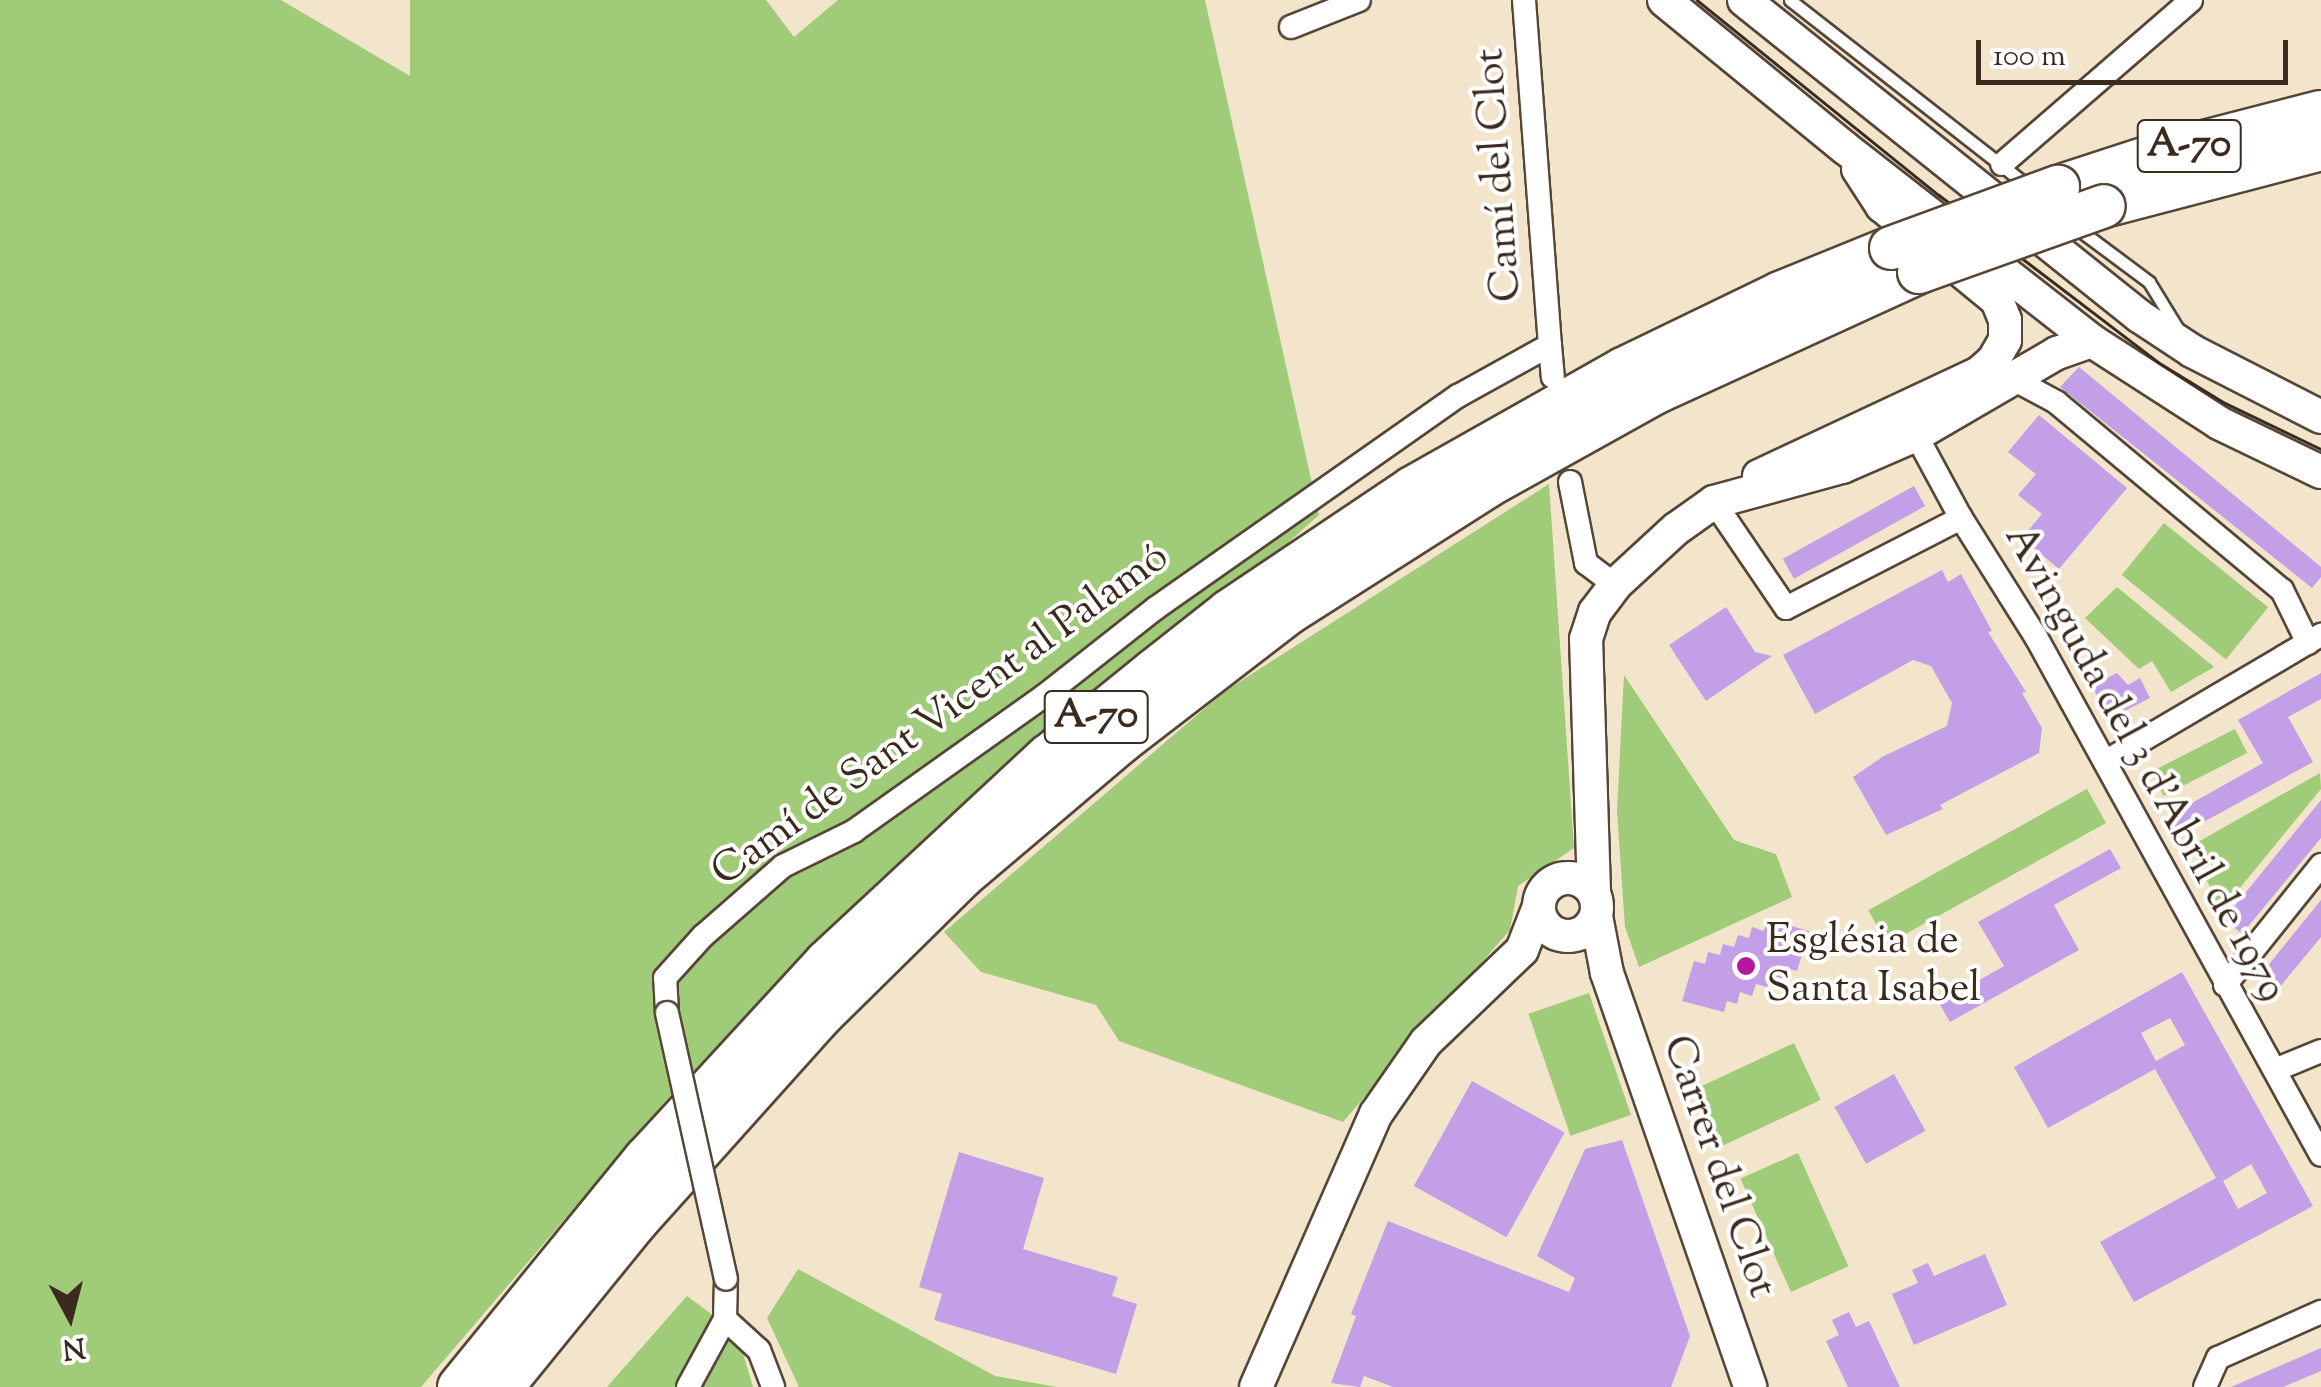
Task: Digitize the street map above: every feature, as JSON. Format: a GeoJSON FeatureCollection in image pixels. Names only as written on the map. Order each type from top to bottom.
{"type":"FeatureCollection","features":[{"type":"Feature","properties":{"kind":"highway","name":"A-70"},"geometry":{"type":"LineString","coordinates":[[502,1387],[638,1221],[820,1016],[962,877],[1121,742],[1287,614],[1486,487],[1905,260],[2047,206],[2165,152],[2321,112]]}},
{"type":"Feature","properties":{"kind":"highway","name":"A-70"},"geometry":{"type":"LineString","coordinates":[[459,1387],[646,1158],[826,962],[1020,781],[1153,671],[1229,611],[1412,488],[1623,369],[1780,293],[2321,148]]}},
{"type":"Feature","properties":{"kind":"street"},"geometry":{"type":"LineString","coordinates":[[1291,27],[1358,0]]}},
{"type":"Feature","properties":{"kind":"street","name":"Camí del Clot"},"geometry":{"type":"LineString","coordinates":[[1524,0],[1550,345]]}},
{"type":"Feature","properties":{"kind":"street"},"geometry":{"type":"LineString","coordinates":[[1664,0],[1844,148],[2092,341],[2219,423],[2321,472]]}},
{"type":"Feature","properties":{"kind":"street"},"geometry":{"type":"LineString","coordinates":[[1744,0],[2047,206],[2138,316],[2192,351],[2321,416]]}},
{"type":"Feature","properties":{"kind":"street"},"geometry":{"type":"LineString","coordinates":[[2002,164],[2191,0]]}},
{"type":"Feature","properties":{"kind":"street"},"geometry":{"type":"LineString","coordinates":[[1844,148],[1882,206],[1997,300],[2005,320],[2005,340],[1986,369],[1842,467],[1725,498],[1786,608],[1961,518]]}},
{"type":"Feature","properties":{"kind":"street"},"geometry":{"type":"LineString","coordinates":[[1909,423],[2015,380],[2057,353],[2092,341]]}},
{"type":"Feature","properties":{"kind":"street"},"geometry":{"type":"LineString","coordinates":[[1550,345],[1553,377]]}},
{"type":"Feature","properties":{"kind":"street","name":"Camí de Sant Vicent al Palamó"},"geometry":{"type":"LineString","coordinates":[[688,1387],[725,1319],[726,1279],[667,1012],[666,978],[703,936],[783,866],[854,831],[1044,696],[1156,608],[1317,492],[1458,396],[1550,345]]}},
{"type":"Feature","properties":{"kind":"street"},"geometry":{"type":"LineString","coordinates":[[2015,380],[2056,402],[2282,590],[2315,639],[2105,762]]}},
{"type":"Feature","properties":{"kind":"street","name":"Avinguda del 3 d'Abril de 1979"},"geometry":{"type":"LineString","coordinates":[[1909,423],[1961,518],[2036,637],[2321,1155]]}},
{"type":"Feature","properties":{"kind":"street"},"geometry":{"type":"LineString","coordinates":[[1570,482],[1586,563],[1615,584]]}},
{"type":"Feature","properties":{"kind":"street","name":"Carrer del Clot"},"geometry":{"type":"LineString","coordinates":[[1725,498],[1615,584],[1595,612],[1586,638],[1595,904],[1607,973],[1750,1387]]}},
{"type":"Feature","properties":{"kind":"street"},"geometry":{"type":"LineString","coordinates":[[1256,1387],[1376,1114],[1426,1042],[1522,950],[1544,888],[1562,877],[1595,832]]}},
{"type":"Feature","properties":{"kind":"street"},"geometry":{"type":"LineString","coordinates":[[2225,985],[2321,865]]}},
{"type":"Feature","properties":{"kind":"street"},"geometry":{"type":"LineString","coordinates":[[1522,950],[1579,934],[1595,904],[1586,883],[1562,877]]}},
{"type":"Feature","properties":{"kind":"street"},"geometry":{"type":"LineString","coordinates":[[1538,909],[1544,925],[1563,936]]}},
{"type":"Feature","properties":{"kind":"street","name":"Carrer del Clot"},"geometry":{"type":"LineString","coordinates":[[1563,936],[1607,973]]}},
{"type":"Feature","properties":{"kind":"street"},"geometry":{"type":"LineString","coordinates":[[2275,1070],[2321,1051]]}},
{"type":"Feature","properties":{"kind":"street"},"geometry":{"type":"LineString","coordinates":[[2205,1387],[2218,1358],[2321,1312]]}},
{"type":"Feature","properties":{"kind":"street"},"geometry":{"type":"LineString","coordinates":[[725,1319],[758,1350],[773,1387]]}},
{"type":"Feature","properties":{"kind":"street"},"geometry":{"type":"LineString","coordinates":[[1265,1387],[1274,1352]]}},
{"type":"Feature","properties":{"kind":"lane"},"geometry":{"type":"LineString","coordinates":[[1790,0],[2002,164],[2047,206]]}},
{"type":"Feature","properties":{"kind":"green space"},"geometry":{"type":"Polygon","coordinates":[[[0,0],[281,0],[410,76],[410,0],[766,0],[794,37],[838,0],[1205,0],[1319,515],[671,1095],[421,1387],[0,1387],[0,0]]]}},
{"type":"Feature","properties":{"kind":"green space"},"geometry":{"type":"Polygon","coordinates":[[[1549,484],[1574,848],[1518,886],[1510,930],[1343,1122],[1119,1041],[1096,1005],[981,972],[944,932],[1225,691],[1549,484]]]}},
{"type":"Feature","properties":{"kind":"green space"},"geometry":{"type":"Polygon","coordinates":[[[2164,523],[2268,607],[2226,659],[2122,575],[2164,523]]]}},
{"type":"Feature","properties":{"kind":"green space"},"geometry":{"type":"Polygon","coordinates":[[[2117,587],[2214,667],[2171,692],[2152,661],[2139,669],[2085,618],[2117,587]]]}},
{"type":"Feature","properties":{"kind":"green space"},"geometry":{"type":"Polygon","coordinates":[[[1624,675],[1734,840],[1776,854],[1792,897],[1639,967],[1625,927],[1617,811],[1624,675]]]}},
{"type":"Feature","properties":{"kind":"green space"},"geometry":{"type":"Polygon","coordinates":[[[2235,729],[2247,753],[2164,796],[2151,772],[2235,729]]]}},
{"type":"Feature","properties":{"kind":"green space"},"geometry":{"type":"Polygon","coordinates":[[[2320,773],[2321,789],[2221,911],[2191,846],[2320,773]]]}},
{"type":"Feature","properties":{"kind":"green space"},"geometry":{"type":"Polygon","coordinates":[[[2087,789],[2106,823],[1887,944],[1868,910],[2087,789]]]}},
{"type":"Feature","properties":{"kind":"green space"},"geometry":{"type":"Polygon","coordinates":[[[1589,993],[1631,1115],[1570,1136],[1528,1014],[1589,993]]]}},
{"type":"Feature","properties":{"kind":"green space"},"geometry":{"type":"Polygon","coordinates":[[[1794,1043],[1821,1100],[1718,1148],[1692,1091],[1794,1043]]]}},
{"type":"Feature","properties":{"kind":"green space"},"geometry":{"type":"Polygon","coordinates":[[[1798,1153],[1848,1266],[1791,1292],[1740,1179],[1798,1153]]]}},
{"type":"Feature","properties":{"kind":"green space"},"geometry":{"type":"Polygon","coordinates":[[[798,1269],[995,1376],[1057,1387],[799,1387],[767,1318],[798,1269]]]}},
{"type":"Feature","properties":{"kind":"green space"},"geometry":{"type":"Polygon","coordinates":[[[687,1296],[737,1333],[753,1387],[607,1387],[687,1296]]]}},
{"type":"Feature","properties":{"kind":"building"},"geometry":{"type":"Polygon","coordinates":[[[2079,367],[2321,567],[2321,577],[2312,588],[2060,387],[2079,367]]]}},
{"type":"Feature","properties":{"kind":"building"},"geometry":{"type":"Polygon","coordinates":[[[2039,415],[2127,488],[2059,569],[2022,538],[2042,514],[2018,495],[2036,474],[2008,452],[2039,415]]]}},
{"type":"Feature","properties":{"kind":"building"},"geometry":{"type":"Polygon","coordinates":[[[1914,486],[1925,506],[1794,579],[1783,559],[1914,486]]]}},
{"type":"Feature","properties":{"kind":"building"},"geometry":{"type":"Polygon","coordinates":[[[1942,570],[1948,582],[1961,574],[1992,631],[1988,632],[2026,692],[2022,693],[2042,728],[2039,753],[1940,805],[1943,809],[1886,835],[1853,777],[1884,756],[1947,726],[1952,703],[1931,666],[1913,660],[1815,714],[1783,655],[1942,570]]]}},
{"type":"Feature","properties":{"kind":"building"},"geometry":{"type":"Polygon","coordinates":[[[1726,607],[1755,652],[1772,656],[1706,701],[1669,645],[1726,607]]]}},
{"type":"Feature","properties":{"kind":"building"},"geometry":{"type":"Polygon","coordinates":[[[2117,673],[2128,685],[2140,678],[2150,698],[2109,719],[2092,686],[2117,673]]]}},
{"type":"Feature","properties":{"kind":"building"},"geometry":{"type":"Polygon","coordinates":[[[2321,673],[2321,699],[2288,717],[2313,762],[2180,835],[2169,816],[2263,763],[2238,720],[2321,673]]]}},
{"type":"Feature","properties":{"kind":"building"},"geometry":{"type":"Polygon","coordinates":[[[2321,800],[2321,838],[2242,934],[2224,919],[2321,800]]]}},
{"type":"Feature","properties":{"kind":"building"},"geometry":{"type":"Polygon","coordinates":[[[2110,849],[2121,868],[2054,905],[2079,950],[1950,1022],[1939,1003],[2004,966],[1978,922],[2110,849]]]}},
{"type":"Feature","properties":{"kind":"building"},"geometry":{"type":"Polygon","coordinates":[[[2321,900],[2321,937],[2279,988],[2262,973],[2321,900]]]}},
{"type":"Feature","properties":{"kind":"building","name":"Església de Santa Isabel"},"geometry":{"type":"Polygon","coordinates":[[[1767,919],[1809,931],[1797,971],[1786,968],[1782,979],[1771,976],[1767,987],[1756,984],[1752,996],[1740,992],[1737,1004],[1727,1001],[1724,1012],[1682,1001],[1694,961],[1705,964],[1708,952],[1720,955],[1723,944],[1734,947],[1738,935],[1749,938],[1752,927],[1764,931],[1767,919]]]}},
{"type":"Feature","properties":{"kind":"building"},"geometry":{"type":"Polygon","coordinates":[[[2182,972],[2313,1206],[2134,1302],[2100,1242],[2216,1178],[2155,1069],[2048,1128],[2014,1067],[2182,972]],[[2170,1018],[2141,1033],[2156,1061],[2185,1045],[2170,1018]],[[2251,1164],[2223,1181],[2238,1209],[2267,1193],[2251,1164]]]}},
{"type":"Feature","properties":{"kind":"building"},"geometry":{"type":"Polygon","coordinates":[[[1894,1074],[1926,1131],[1866,1164],[1835,1107],[1894,1074]]]}},
{"type":"Feature","properties":{"kind":"building"},"geometry":{"type":"Polygon","coordinates":[[[1472,1081],[1565,1132],[1507,1237],[1414,1186],[1472,1081]]]}},
{"type":"Feature","properties":{"kind":"building"},"geometry":{"type":"Polygon","coordinates":[[[1622,1140],[1690,1336],[1671,1387],[1393,1387],[1364,1376],[1360,1387],[1331,1383],[1356,1316],[1351,1314],[1388,1221],[1569,1292],[1575,1278],[1537,1256],[1585,1149],[1622,1140]]]}},
{"type":"Feature","properties":{"kind":"building"},"geometry":{"type":"Polygon","coordinates":[[[959,1152],[1044,1178],[1023,1249],[1118,1277],[1112,1296],[1137,1304],[1116,1374],[934,1320],[942,1294],[919,1287],[959,1152]]]}},
{"type":"Feature","properties":{"kind":"building"},"geometry":{"type":"Polygon","coordinates":[[[1985,1254],[2007,1305],[1914,1345],[1892,1294],[1918,1283],[1912,1270],[1928,1263],[1934,1276],[1985,1254]]]}},
{"type":"Feature","properties":{"kind":"building"},"geometry":{"type":"Polygon","coordinates":[[[1849,1312],[1856,1327],[1869,1321],[1900,1387],[1848,1387],[1826,1341],[1839,1335],[1832,1320],[1849,1312]]]}},
{"type":"Feature","properties":{"kind":"building"},"geometry":{"type":"Polygon","coordinates":[[[2321,1348],[2321,1371],[2283,1387],[2231,1387],[2321,1348]]]}},
{"type":"Feature","properties":{"kind":"tram line"},"geometry":{"type":"LineString","coordinates":[[1697,0],[1939,195],[2158,362],[2225,403],[2321,449]]}},
{"type":"Feature","properties":{"kind":"place","name":"Església de Santa Isabel"},"geometry":{"type":"Point","coordinates":[1746,966]}}]}
